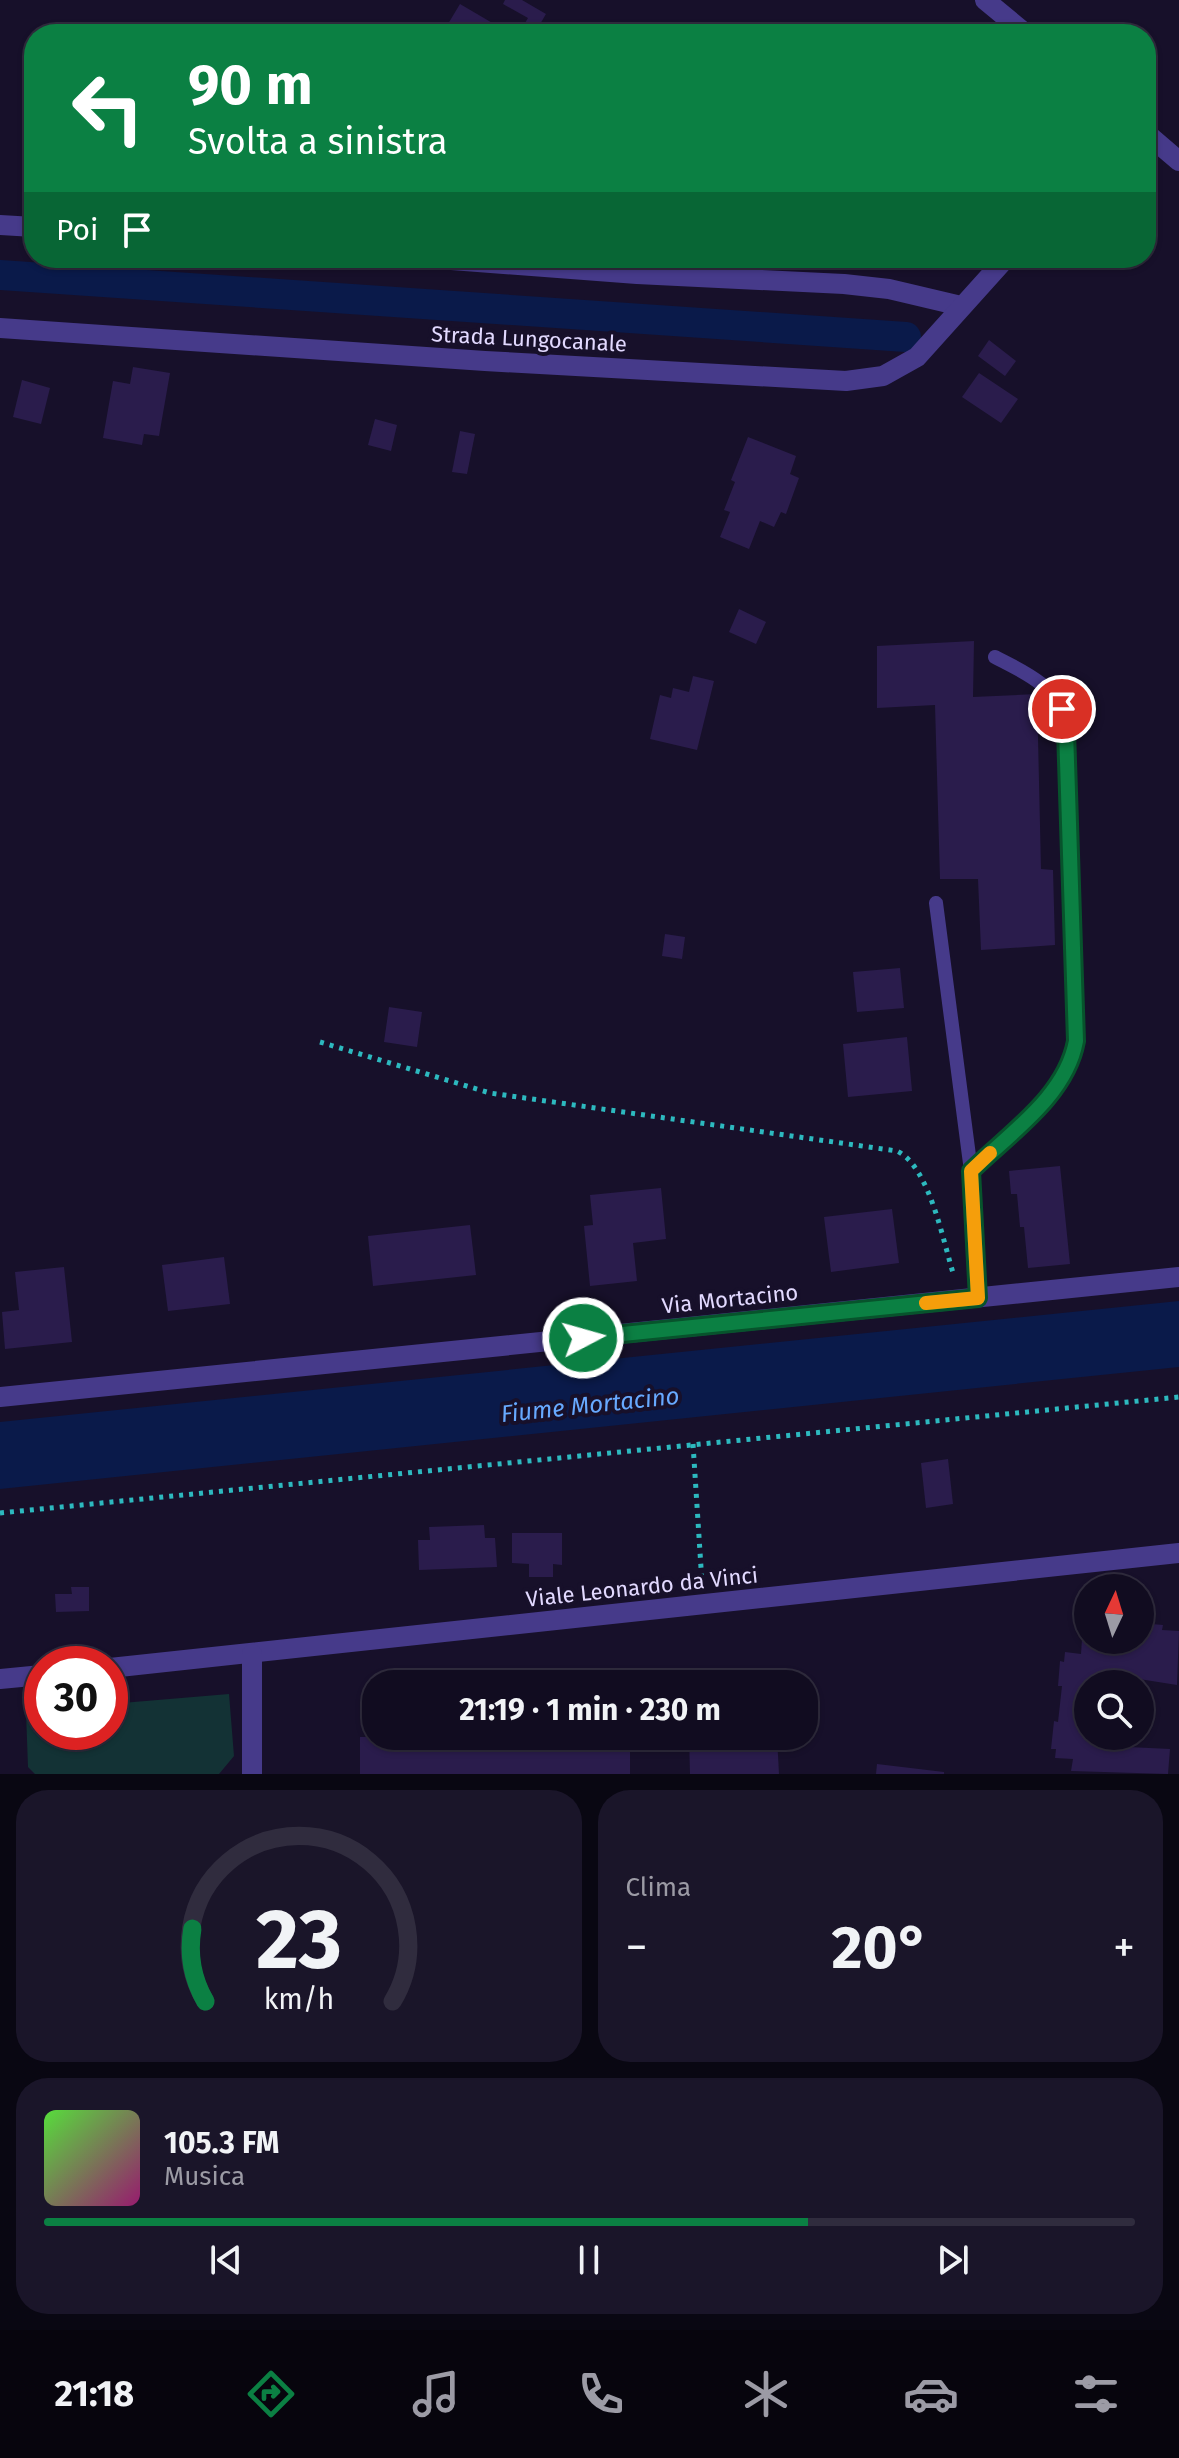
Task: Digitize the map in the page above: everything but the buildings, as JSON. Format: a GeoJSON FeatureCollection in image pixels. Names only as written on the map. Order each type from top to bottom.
{"type":"FeatureCollection","features":[{"type":"Feature","properties":{"kind":"street"},"geometry":{"type":"LineString","coordinates":[[985,0],[1014,24]]}},
{"type":"Feature","properties":{"kind":"street"},"geometry":{"type":"LineString","coordinates":[[1156,141],[1179,161]]}},
{"type":"Feature","properties":{"kind":"street"},"geometry":{"type":"LineString","coordinates":[[0,225],[24,226]]}},
{"type":"Feature","properties":{"kind":"street"},"geometry":{"type":"LineString","coordinates":[[557,268],[844,284],[889,289],[961,306]]}},
{"type":"Feature","properties":{"kind":"street","name":"Strada Lungocanale"},"geometry":{"type":"LineString","coordinates":[[0,328],[485,361],[846,381],[883,376],[907,365],[997,268]]}},
{"type":"Feature","properties":{"kind":"street","name":"Via Mortacino"},"geometry":{"type":"LineString","coordinates":[[0,1397],[1179,1277]]}},
{"type":"Feature","properties":{"kind":"street","name":"Viale Leonardo da Vinci"},"geometry":{"type":"LineString","coordinates":[[128,1666],[1179,1553]]}},
{"type":"Feature","properties":{"kind":"street"},"geometry":{"type":"LineString","coordinates":[[252,1654],[252,1774]]}},
{"type":"Feature","properties":{"kind":"street"},"geometry":{"type":"LineString","coordinates":[[0,1679],[24,1677]]}},
{"type":"Feature","properties":{"kind":"lane"},"geometry":{"type":"LineString","coordinates":[[971,1171],[1055,1089],[1069,1067],[1077,1028],[1065,720],[1057,698],[1049,690],[1030,675],[995,657]]}},
{"type":"Feature","properties":{"kind":"lane"},"geometry":{"type":"LineString","coordinates":[[936,903],[971,1171],[970,1299]]}},
{"type":"Feature","properties":{"kind":"path"},"geometry":{"type":"LineString","coordinates":[[320,1042],[490,1093],[897,1151],[914,1162],[921,1174],[970,1299]]}},
{"type":"Feature","properties":{"kind":"path"},"geometry":{"type":"LineString","coordinates":[[0,1513],[1179,1397]]}},
{"type":"Feature","properties":{"kind":"path"},"geometry":{"type":"LineString","coordinates":[[693,1444],[703,1605]]}},
{"type":"Feature","properties":{"kind":"green space"},"geometry":{"type":"Polygon","coordinates":[[[229,1694],[234,1756],[219,1774],[35,1774],[28,1767],[27,1750],[128,1750],[128,1702],[229,1694]]]}},
{"type":"Feature","properties":{"kind":"water","name":"Fiume Mortacino"},"geometry":{"type":"Polygon","coordinates":[[[1179,1301],[1179,1367],[0,1489],[0,1422],[1179,1301]]]}},
{"type":"Feature","properties":{"kind":"waterway"},"geometry":{"type":"LineString","coordinates":[[0,275],[906,337]]}},
{"type":"Feature","properties":{"kind":"slow traffic"},"geometry":{"type":"LineString","coordinates":[[926,1303],[978,1298],[971,1171],[990,1153]]}},
{"type":"Feature","properties":{"kind":"route"},"geometry":{"type":"LineString","coordinates":[[583,1338],[978,1298],[971,1171],[1055,1089],[1069,1067],[1076,1041],[1066,730],[1062,709]]}}]}
